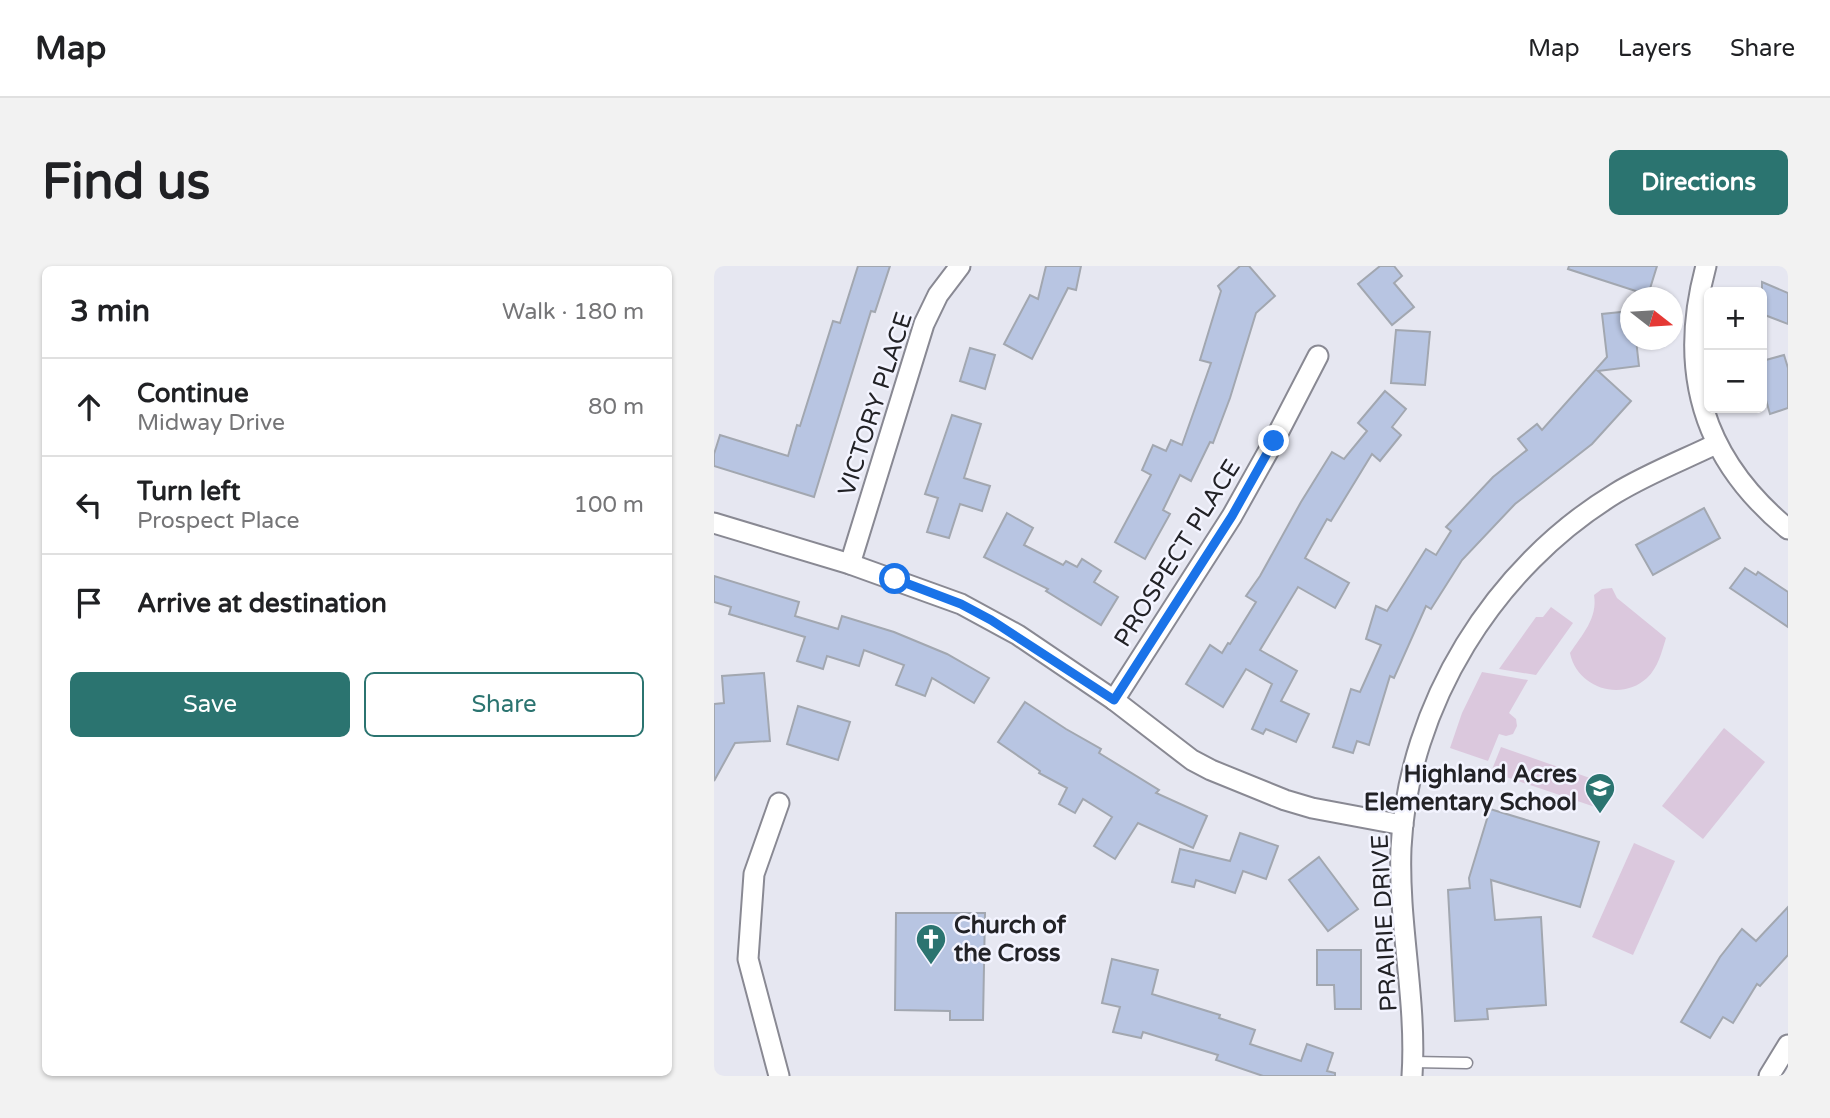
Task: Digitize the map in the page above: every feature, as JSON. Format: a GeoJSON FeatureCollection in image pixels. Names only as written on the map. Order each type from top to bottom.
{"type":"FeatureCollection","features":[{"type":"Feature","properties":{"kind":"street","name":"VICTORY PLACE"},"geometry":{"type":"LineString","coordinates":[[850,564],[924,324],[938,295],[960,266]]}},
{"type":"Feature","properties":{"kind":"street"},"geometry":{"type":"LineString","coordinates":[[1706,266],[1696,304],[1694,351],[1702,407],[1716,444],[1751,495],[1788,529]]}},
{"type":"Feature","properties":{"kind":"street","name":"PROSPECT PLACE"},"geometry":{"type":"LineString","coordinates":[[1114,700],[1232,516],[1318,356]]}},
{"type":"Feature","properties":{"kind":"street","name":"PRAIRIE DRIVE"},"geometry":{"type":"LineString","coordinates":[[1412,1069],[1412,1003],[1401,868],[1403,825],[1414,767],[1441,689],[1466,643],[1515,577],[1563,532],[1615,493],[1716,444]]}},
{"type":"Feature","properties":{"kind":"street"},"geometry":{"type":"LineString","coordinates":[[714,523],[850,564],[930,592],[981,614],[1018,635],[1114,700],[1192,760],[1211,770],[1312,808],[1403,825]]}},
{"type":"Feature","properties":{"kind":"street"},"geometry":{"type":"LineString","coordinates":[[779,803],[754,874],[748,959],[779,1076]]}},
{"type":"Feature","properties":{"kind":"street"},"geometry":{"type":"LineString","coordinates":[[1769,1076],[1788,1045]]}},
{"type":"Feature","properties":{"kind":"lane"},"geometry":{"type":"LineString","coordinates":[[1412,1069],[1466,1063]]}},
{"type":"Feature","properties":{"kind":"shaded area"},"geometry":{"type":"Polygon","coordinates":[[[1612,588],[1617,598],[1666,638],[1659,659],[1647,678],[1637,685],[1613,690],[1601,688],[1581,675],[1570,653],[1591,619],[1594,595],[1602,589],[1612,588]]]}},
{"type":"Feature","properties":{"kind":"shaded area"},"geometry":{"type":"Polygon","coordinates":[[[1551,607],[1573,623],[1536,675],[1499,669],[1536,617],[1543,617],[1551,607]]]}},
{"type":"Feature","properties":{"kind":"shaded area"},"geometry":{"type":"Polygon","coordinates":[[[1482,672],[1528,680],[1509,713],[1516,719],[1517,726],[1513,734],[1499,734],[1488,761],[1450,748],[1462,713],[1482,672]]]}},
{"type":"Feature","properties":{"kind":"shaded area"},"geometry":{"type":"Polygon","coordinates":[[[1724,728],[1765,762],[1703,839],[1662,806],[1724,728]]]}},
{"type":"Feature","properties":{"kind":"shaded area"},"geometry":{"type":"Polygon","coordinates":[[[1501,747],[1610,785],[1601,809],[1491,772],[1501,747]]]}},
{"type":"Feature","properties":{"kind":"shaded area"},"geometry":{"type":"Polygon","coordinates":[[[1634,843],[1675,861],[1633,955],[1592,937],[1634,843]]]}},
{"type":"Feature","properties":{"kind":"building"},"geometry":{"type":"Polygon","coordinates":[[[858,266],[890,266],[875,312],[871,311],[814,497],[714,466],[714,454],[720,435],[788,456],[833,321],[840,323],[858,266]]]}},
{"type":"Feature","properties":{"kind":"building"},"geometry":{"type":"Polygon","coordinates":[[[1046,266],[1081,266],[1076,290],[1068,288],[1032,359],[1004,344],[1030,295],[1038,299],[1046,266]]]}},
{"type":"Feature","properties":{"kind":"building"},"geometry":{"type":"Polygon","coordinates":[[[1240,266],[1249,266],[1275,296],[1256,313],[1213,443],[1210,442],[1191,481],[1180,475],[1163,510],[1170,514],[1145,559],[1115,542],[1151,475],[1142,470],[1153,445],[1166,451],[1171,440],[1182,445],[1211,363],[1200,360],[1221,291],[1218,286],[1240,266]]]}},
{"type":"Feature","properties":{"kind":"building"},"geometry":{"type":"Polygon","coordinates":[[[1380,266],[1394,266],[1402,276],[1394,283],[1414,307],[1392,325],[1358,284],[1380,266]]]}},
{"type":"Feature","properties":{"kind":"building"},"geometry":{"type":"Polygon","coordinates":[[[1569,266],[1657,266],[1650,287],[1623,287],[1568,269],[1569,266]]]}},
{"type":"Feature","properties":{"kind":"building"},"geometry":{"type":"Polygon","coordinates":[[[1762,282],[1788,293],[1788,324],[1767,316],[1767,287],[1762,287],[1762,282]]]}},
{"type":"Feature","properties":{"kind":"building"},"geometry":{"type":"Polygon","coordinates":[[[1620,312],[1620,350],[1637,350],[1639,366],[1598,371],[1631,401],[1592,444],[1515,504],[1462,560],[1431,609],[1426,606],[1394,678],[1390,676],[1369,745],[1357,741],[1353,753],[1333,747],[1351,689],[1360,692],[1381,645],[1366,639],[1376,606],[1387,611],[1426,549],[1436,555],[1451,531],[1446,527],[1493,477],[1527,450],[1518,439],[1537,424],[1542,430],[1607,357],[1602,314],[1620,312]]]}},
{"type":"Feature","properties":{"kind":"building"},"geometry":{"type":"Polygon","coordinates":[[[1396,330],[1430,332],[1425,385],[1391,383],[1396,330]]]}},
{"type":"Feature","properties":{"kind":"building"},"geometry":{"type":"Polygon","coordinates":[[[970,348],[995,355],[985,389],[960,381],[970,348]]]}},
{"type":"Feature","properties":{"kind":"building"},"geometry":{"type":"Polygon","coordinates":[[[1784,355],[1788,368],[1788,408],[1770,414],[1767,404],[1767,360],[1784,355]]]}},
{"type":"Feature","properties":{"kind":"building"},"geometry":{"type":"Polygon","coordinates":[[[1385,391],[1406,409],[1392,427],[1401,435],[1380,461],[1372,454],[1331,521],[1327,519],[1305,558],[1349,583],[1335,608],[1298,587],[1260,650],[1297,671],[1281,701],[1309,714],[1296,742],[1266,729],[1263,734],[1252,729],[1272,684],[1246,669],[1223,707],[1186,684],[1210,645],[1222,653],[1228,643],[1230,644],[1256,602],[1246,596],[1301,502],[1332,452],[1344,459],[1367,431],[1358,423],[1385,391]]]}},
{"type":"Feature","properties":{"kind":"building"},"geometry":{"type":"Polygon","coordinates":[[[952,415],[981,424],[964,478],[990,486],[982,511],[960,504],[949,538],[927,532],[938,498],[925,494],[952,415]]]}},
{"type":"Feature","properties":{"kind":"building"},"geometry":{"type":"Polygon","coordinates":[[[1704,508],[1720,538],[1653,575],[1636,545],[1704,508]]]}},
{"type":"Feature","properties":{"kind":"building"},"geometry":{"type":"Polygon","coordinates":[[[1007,513],[1033,528],[1024,545],[1063,565],[1066,561],[1077,567],[1082,559],[1101,571],[1094,582],[1118,597],[1101,625],[1046,591],[1048,589],[984,557],[1007,513]]]}},
{"type":"Feature","properties":{"kind":"building"},"geometry":{"type":"Polygon","coordinates":[[[1745,568],[1756,575],[1758,572],[1788,592],[1788,627],[1730,588],[1745,568]]]}},
{"type":"Feature","properties":{"kind":"building"},"geometry":{"type":"Polygon","coordinates":[[[714,576],[799,602],[795,616],[838,629],[842,616],[894,632],[947,654],[989,678],[974,703],[932,678],[925,696],[896,685],[904,665],[864,650],[859,666],[827,656],[823,669],[797,661],[805,637],[729,614],[731,607],[714,602],[714,576]]]}},
{"type":"Feature","properties":{"kind":"building"},"geometry":{"type":"Polygon","coordinates":[[[764,673],[770,741],[735,743],[714,781],[714,704],[724,703],[722,676],[764,673]]]}},
{"type":"Feature","properties":{"kind":"building"},"geometry":{"type":"Polygon","coordinates":[[[1025,702],[1101,749],[1099,753],[1159,790],[1156,793],[1207,816],[1193,848],[1138,823],[1115,859],[1094,846],[1112,817],[1083,799],[1075,813],[1059,804],[1067,788],[1039,773],[1040,771],[998,742],[1025,702]]]}},
{"type":"Feature","properties":{"kind":"building"},"geometry":{"type":"Polygon","coordinates":[[[798,706],[850,722],[838,760],[787,744],[798,706]]]}},
{"type":"Feature","properties":{"kind":"building"},"geometry":{"type":"Polygon","coordinates":[[[1490,809],[1599,842],[1580,907],[1491,880],[1495,920],[1541,917],[1546,1005],[1487,1009],[1488,1019],[1455,1021],[1448,890],[1470,888],[1469,878],[1490,809]]]}},
{"type":"Feature","properties":{"kind":"building"},"geometry":{"type":"Polygon","coordinates":[[[1240,833],[1278,846],[1266,879],[1243,871],[1235,893],[1196,880],[1194,887],[1172,882],[1180,849],[1230,861],[1240,833]]]}},
{"type":"Feature","properties":{"kind":"building"},"geometry":{"type":"Polygon","coordinates":[[[1319,857],[1358,909],[1328,931],[1289,880],[1319,857]]]}},
{"type":"Feature","properties":{"kind":"building"},"geometry":{"type":"Polygon","coordinates":[[[1788,907],[1788,955],[1760,986],[1757,984],[1733,1023],[1723,1017],[1710,1038],[1681,1022],[1720,957],[1742,929],[1756,941],[1788,907]]]}},
{"type":"Feature","properties":{"kind":"building"},"geometry":{"type":"Polygon","coordinates":[[[896,913],[985,913],[983,1020],[950,1020],[950,1011],[895,1010],[896,913]]]}},
{"type":"Feature","properties":{"kind":"building"},"geometry":{"type":"Polygon","coordinates":[[[1317,950],[1361,950],[1361,1009],[1335,1009],[1334,985],[1317,985],[1317,950]]]}},
{"type":"Feature","properties":{"kind":"building"},"geometry":{"type":"Polygon","coordinates":[[[1112,959],[1158,970],[1152,994],[1220,1015],[1219,1018],[1255,1030],[1250,1044],[1301,1061],[1307,1044],[1333,1053],[1327,1071],[1335,1073],[1335,1076],[1263,1076],[1216,1060],[1218,1055],[1143,1032],[1141,1038],[1113,1032],[1120,1007],[1102,1003],[1112,959]]]}},
{"type":"Feature","properties":{"kind":"place","name":"Highland Acres Elementary School"},"geometry":{"type":"Point","coordinates":[1600,815]}},
{"type":"Feature","properties":{"kind":"place","name":"Church of the Cross"},"geometry":{"type":"Point","coordinates":[931,966]}},
{"type":"Feature","properties":{"kind":"route"},"geometry":{"type":"LineString","coordinates":[[895,579],[961,604],[991,620],[1018,635],[1114,700],[1232,516],[1274,441]]}}]}
